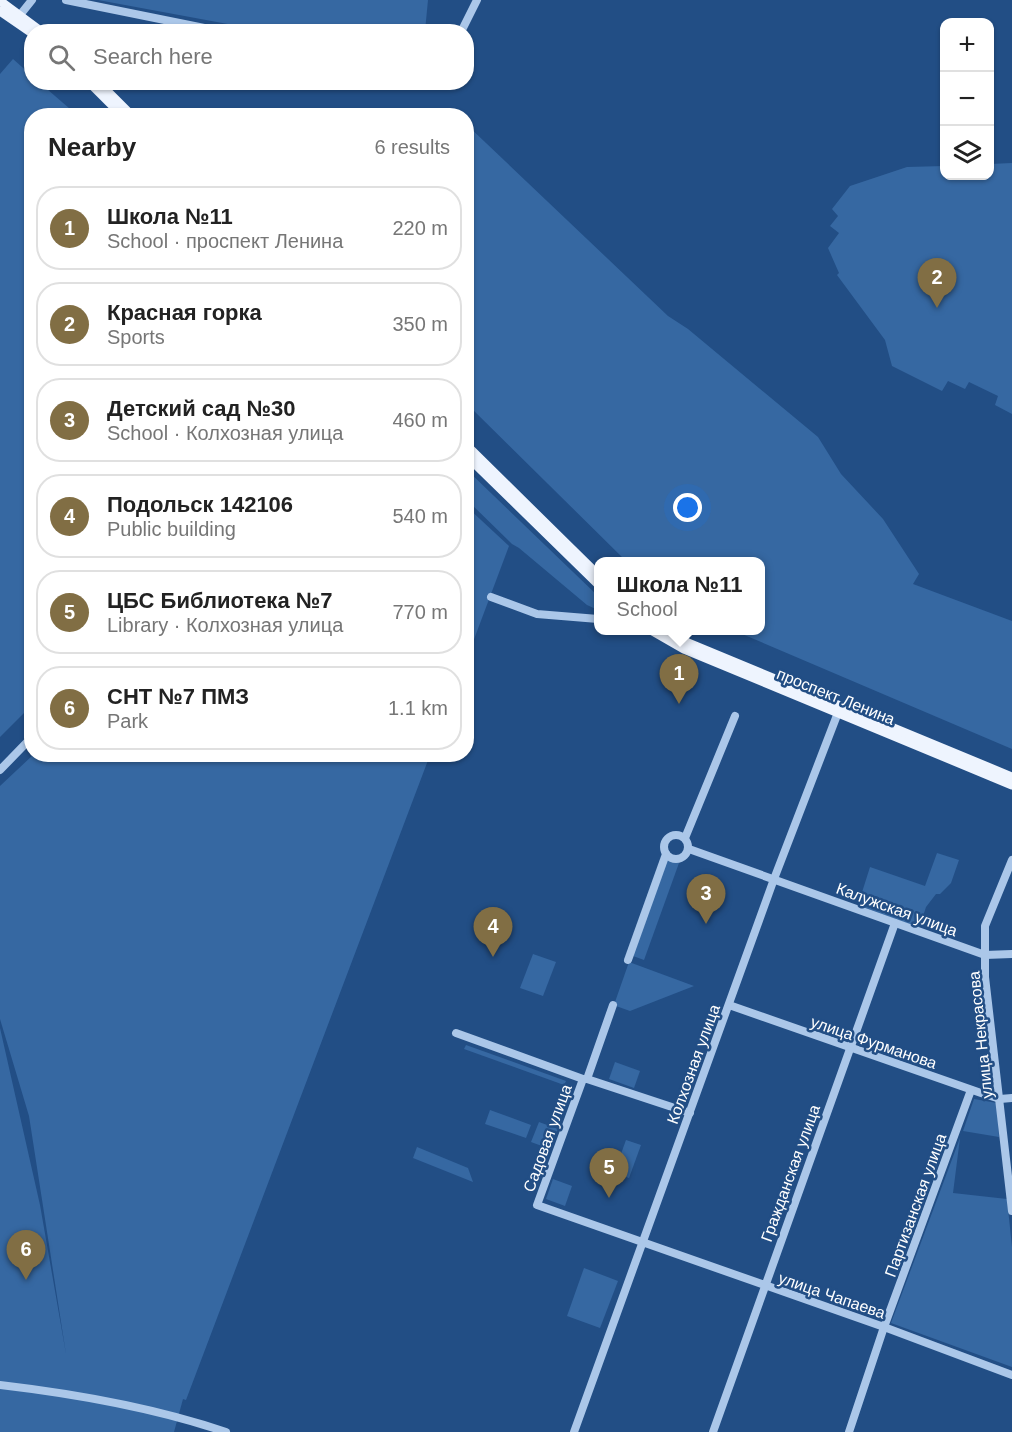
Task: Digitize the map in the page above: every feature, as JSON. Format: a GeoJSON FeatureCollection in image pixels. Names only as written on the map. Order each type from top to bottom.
{"type":"FeatureCollection","features":[{"type":"Feature","properties":{"kind":"main road"},"geometry":{"type":"LineString","coordinates":[[0,1],[32,24]]}},
{"type":"Feature","properties":{"kind":"main road"},"geometry":{"type":"LineString","coordinates":[[0,11],[24,28]]}},
{"type":"Feature","properties":{"kind":"main road"},"geometry":{"type":"LineString","coordinates":[[97,90],[115,108]]}},
{"type":"Feature","properties":{"kind":"main road"},"geometry":{"type":"LineString","coordinates":[[106,90],[124,108]]}},
{"type":"Feature","properties":{"kind":"main road"},"geometry":{"type":"LineString","coordinates":[[474,454],[594,571]]}},
{"type":"Feature","properties":{"kind":"main road"},"geometry":{"type":"LineString","coordinates":[[474,463],[594,580]]}},
{"type":"Feature","properties":{"kind":"main road","name":"проспект Ленина"},"geometry":{"type":"LineString","coordinates":[[660,635],[684,649],[1012,777]]}},
{"type":"Feature","properties":{"kind":"main road","name":"проспект Ленина"},"geometry":{"type":"LineString","coordinates":[[674,635],[1012,785]]}},
{"type":"Feature","properties":{"kind":"street"},"geometry":{"type":"LineString","coordinates":[[20,15],[32,0]]}},
{"type":"Feature","properties":{"kind":"street"},"geometry":{"type":"LineString","coordinates":[[66,0],[184,24]]}},
{"type":"Feature","properties":{"kind":"street"},"geometry":{"type":"LineString","coordinates":[[465,24],[477,0]]}},
{"type":"Feature","properties":{"kind":"street"},"geometry":{"type":"LineString","coordinates":[[491,597],[537,614],[594,619]]}},
{"type":"Feature","properties":{"kind":"street","name":"Колхозная улица"},"geometry":{"type":"LineString","coordinates":[[574,1432],[774,879],[839,710]]}},
{"type":"Feature","properties":{"kind":"street"},"geometry":{"type":"LineString","coordinates":[[666,854],[673,859],[681,859],[689,849],[685,838],[735,716]]}},
{"type":"Feature","properties":{"kind":"street"},"geometry":{"type":"LineString","coordinates":[[0,770],[24,745]]}},
{"type":"Feature","properties":{"kind":"street"},"geometry":{"type":"LineString","coordinates":[[628,960],[666,854],[664,847],[667,839],[677,834],[685,838]]}},
{"type":"Feature","properties":{"kind":"street","name":"Калужская улица"},"geometry":{"type":"LineString","coordinates":[[689,849],[985,955],[1012,954]]}},
{"type":"Feature","properties":{"kind":"street","name":"улица Некрасова"},"geometry":{"type":"LineString","coordinates":[[1012,860],[985,926],[985,977],[1012,1211]]}},
{"type":"Feature","properties":{"kind":"street","name":"Гражданская улица"},"geometry":{"type":"LineString","coordinates":[[713,1432],[895,923]]}},
{"type":"Feature","properties":{"kind":"street","name":"Садовая улица"},"geometry":{"type":"LineString","coordinates":[[537,1205],[613,1005]]}},
{"type":"Feature","properties":{"kind":"street","name":"улица Фурманова"},"geometry":{"type":"LineString","coordinates":[[729,1005],[971,1090],[1000,1099],[1012,1098]]}},
{"type":"Feature","properties":{"kind":"street"},"geometry":{"type":"LineString","coordinates":[[456,1034],[690,1113]]}},
{"type":"Feature","properties":{"kind":"street","name":"Партизанская улица"},"geometry":{"type":"LineString","coordinates":[[849,1432],[971,1090]]}},
{"type":"Feature","properties":{"kind":"street","name":"улица Чапаева"},"geometry":{"type":"LineString","coordinates":[[537,1205],[885,1327],[1012,1375]]}},
{"type":"Feature","properties":{"kind":"street"},"geometry":{"type":"LineString","coordinates":[[0,1384],[102,1399],[188,1419],[226,1432]]}},
{"type":"Feature","properties":{"kind":"shaded area"},"geometry":{"type":"Polygon","coordinates":[[[98,0],[428,0],[426,24],[227,24],[98,0]]]}},
{"type":"Feature","properties":{"kind":"shaded area"},"geometry":{"type":"Polygon","coordinates":[[[13,59],[24,69],[24,90],[48,90],[69,108],[24,108],[24,713],[0,737],[0,74],[13,59]]]}},
{"type":"Feature","properties":{"kind":"shaded area"},"geometry":{"type":"Polygon","coordinates":[[[474,132],[668,316],[688,329],[818,437],[841,474],[883,519],[919,574],[913,584],[1012,621],[1012,749],[744,635],[765,635],[765,557],[622,557],[474,411],[474,132]]]}},
{"type":"Feature","properties":{"kind":"shaded area"},"geometry":{"type":"Polygon","coordinates":[[[1012,163],[1012,414],[995,405],[998,396],[969,382],[965,389],[948,381],[942,391],[892,366],[885,340],[837,275],[839,273],[828,248],[839,233],[830,226],[838,216],[832,209],[850,186],[907,167],[940,166],[940,180],[994,180],[994,164],[1012,163]]]}},
{"type":"Feature","properties":{"kind":"shaded area"},"geometry":{"type":"Polygon","coordinates":[[[474,477],[594,592],[594,608],[587,605],[512,544],[474,507],[474,477]]]}},
{"type":"Feature","properties":{"kind":"shaded area"},"geometry":{"type":"Polygon","coordinates":[[[474,514],[509,546],[474,639],[474,514]]]}},
{"type":"Feature","properties":{"kind":"shaded area"},"geometry":{"type":"Polygon","coordinates":[[[26,762],[427,762],[186,1400],[183,1399],[174,1432],[0,1432],[0,1028],[40,1205],[66,1354],[29,1116],[0,1019],[0,786],[26,762]]]}},
{"type":"Feature","properties":{"kind":"shaded area"},"geometry":{"type":"Polygon","coordinates":[[[937,853],[959,860],[951,883],[940,894],[936,894],[926,907],[919,928],[858,905],[870,867],[925,886],[937,853]]]}},
{"type":"Feature","properties":{"kind":"shaded area"},"geometry":{"type":"Polygon","coordinates":[[[667,859],[679,863],[644,960],[633,956],[667,859]]]}},
{"type":"Feature","properties":{"kind":"shaded area"},"geometry":{"type":"Polygon","coordinates":[[[533,954],[556,962],[543,996],[520,988],[533,954]]]}},
{"type":"Feature","properties":{"kind":"shaded area"},"geometry":{"type":"Polygon","coordinates":[[[629,962],[694,986],[630,1011],[616,1006],[615,1002],[629,962]]]}},
{"type":"Feature","properties":{"kind":"shaded area"},"geometry":{"type":"Polygon","coordinates":[[[466,1045],[566,1081],[564,1085],[464,1049],[466,1045]]]}},
{"type":"Feature","properties":{"kind":"shaded area"},"geometry":{"type":"Polygon","coordinates":[[[615,1062],[640,1071],[634,1088],[609,1079],[615,1062]]]}},
{"type":"Feature","properties":{"kind":"shaded area"},"geometry":{"type":"Polygon","coordinates":[[[974,1099],[997,1103],[999,1137],[963,1131],[974,1099]]]}},
{"type":"Feature","properties":{"kind":"shaded area"},"geometry":{"type":"Polygon","coordinates":[[[490,1110],[531,1125],[526,1138],[485,1124],[490,1110]]]}},
{"type":"Feature","properties":{"kind":"shaded area"},"geometry":{"type":"Polygon","coordinates":[[[539,1122],[558,1129],[550,1149],[531,1142],[539,1122]]]}},
{"type":"Feature","properties":{"kind":"shaded area"},"geometry":{"type":"Polygon","coordinates":[[[960,1138],[953,1193],[1007,1199],[1012,1247],[1012,1367],[891,1323],[960,1138]]]}},
{"type":"Feature","properties":{"kind":"shaded area"},"geometry":{"type":"Polygon","coordinates":[[[626,1140],[641,1145],[629,1178],[614,1173],[626,1140]]]}},
{"type":"Feature","properties":{"kind":"shaded area"},"geometry":{"type":"Polygon","coordinates":[[[417,1147],[468,1168],[473,1182],[413,1158],[417,1147]]]}},
{"type":"Feature","properties":{"kind":"shaded area"},"geometry":{"type":"Polygon","coordinates":[[[553,1179],[572,1186],[565,1206],[546,1199],[553,1179]]]}},
{"type":"Feature","properties":{"kind":"shaded area"},"geometry":{"type":"Polygon","coordinates":[[[584,1268],[618,1281],[600,1328],[567,1316],[584,1268]]]}},
{"type":"Feature","properties":{"kind":"place","name":"Красная горка"},"geometry":{"type":"Point","coordinates":[937,308]}},
{"type":"Feature","properties":{"kind":"place","name":"Школа №11"},"geometry":{"type":"Point","coordinates":[679,704]}},
{"type":"Feature","properties":{"kind":"place","name":"Детский сад №30"},"geometry":{"type":"Point","coordinates":[706,924]}},
{"type":"Feature","properties":{"kind":"place","name":"Подольск 142106"},"geometry":{"type":"Point","coordinates":[493,957]}},
{"type":"Feature","properties":{"kind":"place","name":"ЦБС Библиотека №7"},"geometry":{"type":"Point","coordinates":[609,1198]}},
{"type":"Feature","properties":{"kind":"place","name":"СНТ №7 ПМЗ"},"geometry":{"type":"Point","coordinates":[26,1280]}}]}
